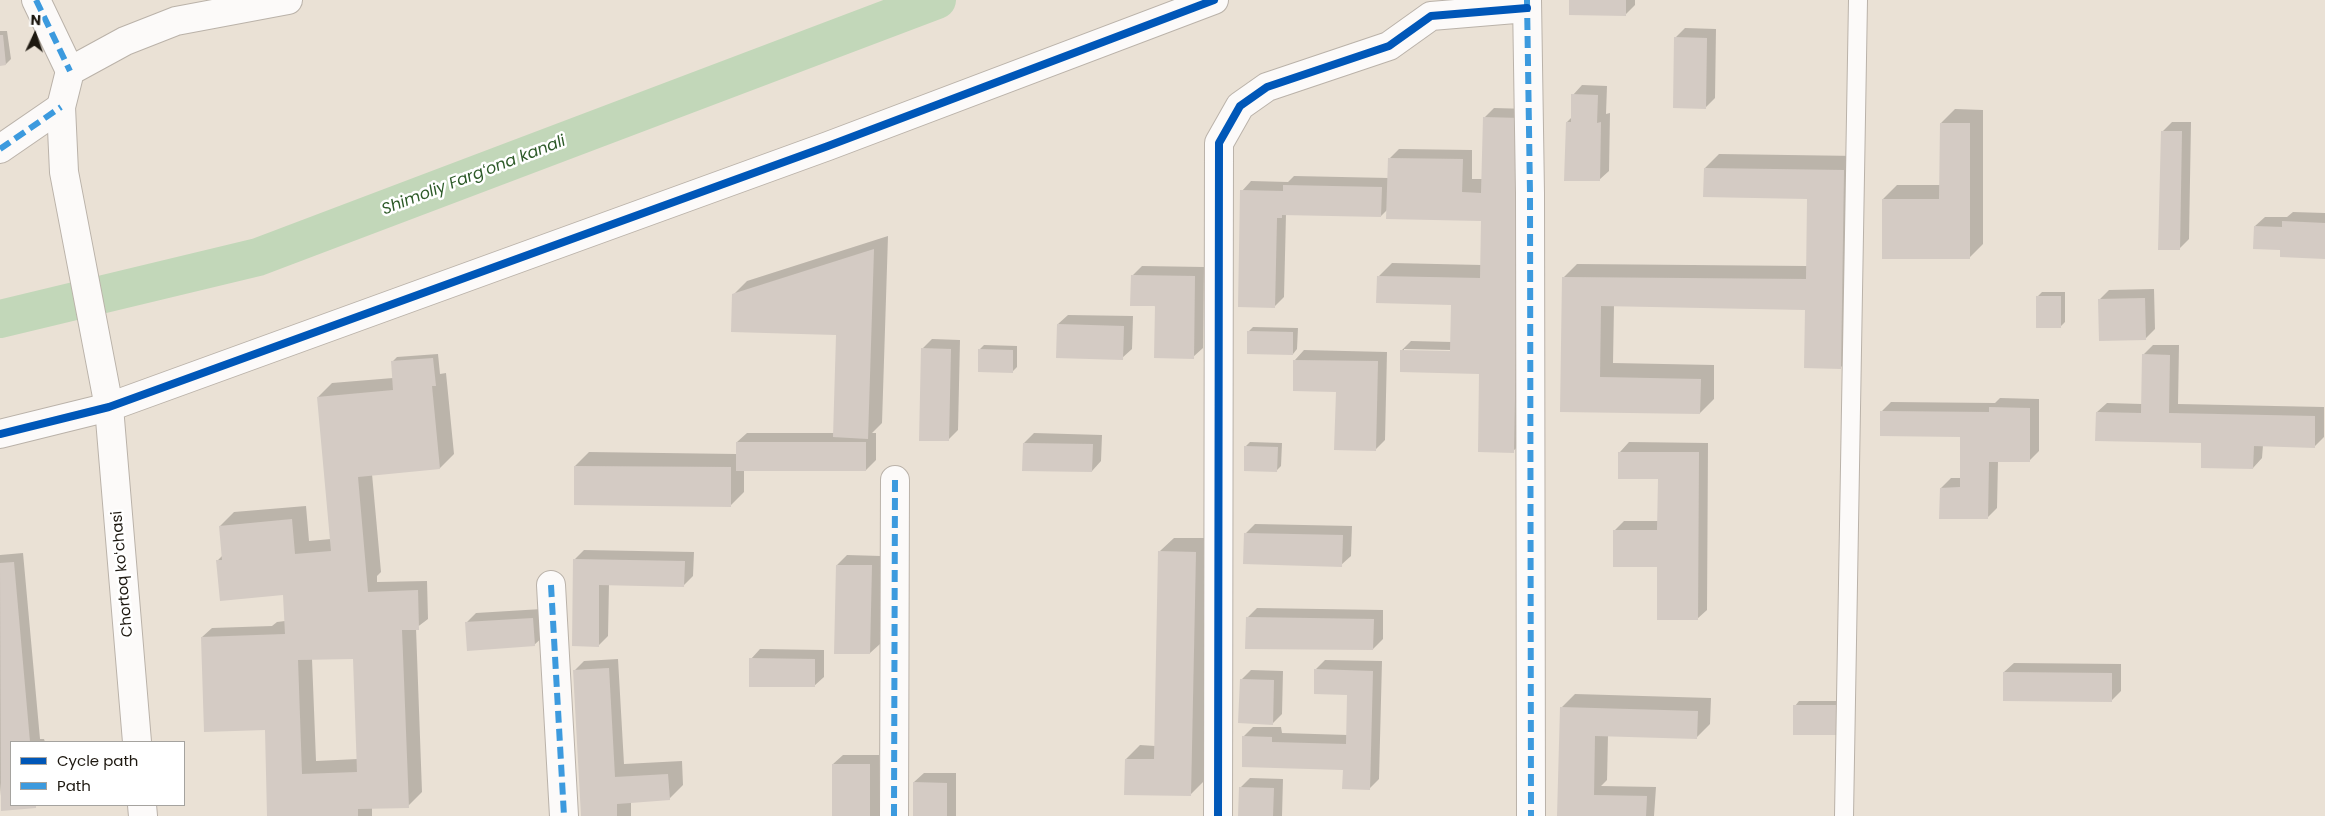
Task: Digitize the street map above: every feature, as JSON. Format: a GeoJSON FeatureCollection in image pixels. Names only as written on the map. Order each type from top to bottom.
{"type":"FeatureCollection","features":[{"type":"Feature","properties":{"kind":"street"},"geometry":{"type":"LineString","coordinates":[[36,0],[70,71],[125,41],[176,21],[288,0]]}},
{"type":"Feature","properties":{"kind":"street"},"geometry":{"type":"LineString","coordinates":[[0,434],[109,407],[828,146],[1214,0]]}},
{"type":"Feature","properties":{"kind":"street"},"geometry":{"type":"LineString","coordinates":[[1218,816],[1219,143],[1240,106],[1267,87],[1389,46],[1431,16],[1527,4],[1530,193],[1531,816]]}},
{"type":"Feature","properties":{"kind":"street","name":"Chortoq koʻchasi"},"geometry":{"type":"LineString","coordinates":[[70,71],[61,107],[64,172],[109,407],[137,741]]}},
{"type":"Feature","properties":{"kind":"street"},"geometry":{"type":"LineString","coordinates":[[0,149],[61,107]]}},
{"type":"Feature","properties":{"kind":"street"},"geometry":{"type":"LineString","coordinates":[[894,816],[895,480]]}},
{"type":"Feature","properties":{"kind":"street"},"geometry":{"type":"LineString","coordinates":[[551,585],[564,816]]}},
{"type":"Feature","properties":{"kind":"lane"},"geometry":{"type":"LineString","coordinates":[[1844,816],[1858,0]]}},
{"type":"Feature","properties":{"kind":"building"},"geometry":{"type":"Polygon","coordinates":[[[1569,0],[1626,0],[1626,16],[1569,15],[1569,0]]]}},
{"type":"Feature","properties":{"kind":"building"},"geometry":{"type":"Polygon","coordinates":[[[0,35],[3,35],[6,65],[0,66],[0,35]]]}},
{"type":"Feature","properties":{"kind":"building"},"geometry":{"type":"Polygon","coordinates":[[[1674,37],[1707,38],[1706,109],[1673,108],[1674,37]]]}},
{"type":"Feature","properties":{"kind":"building"},"geometry":{"type":"Polygon","coordinates":[[[1571,94],[1598,95],[1597,123],[1601,122],[1600,181],[1564,181],[1566,122],[1571,122],[1571,94]]]}},
{"type":"Feature","properties":{"kind":"building"},"geometry":{"type":"Polygon","coordinates":[[[1483,117],[1520,118],[1514,453],[1478,452],[1479,374],[1400,372],[1400,350],[1450,351],[1451,305],[1376,303],[1377,276],[1480,278],[1481,221],[1386,219],[1388,158],[1463,159],[1462,192],[1481,193],[1483,117]]]}},
{"type":"Feature","properties":{"kind":"building"},"geometry":{"type":"Polygon","coordinates":[[[1940,123],[1970,123],[1970,259],[1882,259],[1882,199],[1939,199],[1940,123]]]}},
{"type":"Feature","properties":{"kind":"building"},"geometry":{"type":"Polygon","coordinates":[[[2161,131],[2182,131],[2180,250],[2158,250],[2161,131]]]}},
{"type":"Feature","properties":{"kind":"building"},"geometry":{"type":"Polygon","coordinates":[[[1704,168],[1844,170],[1841,369],[1804,368],[1805,310],[1601,306],[1600,377],[1701,379],[1700,414],[1560,412],[1562,277],[1806,279],[1807,199],[1703,197],[1704,168]]]}},
{"type":"Feature","properties":{"kind":"building"},"geometry":{"type":"Polygon","coordinates":[[[1283,185],[1382,187],[1381,217],[1282,215],[1282,218],[1277,218],[1275,308],[1238,307],[1240,190],[1283,191],[1283,185]]]}},
{"type":"Feature","properties":{"kind":"building"},"geometry":{"type":"Polygon","coordinates":[[[2282,221],[2325,223],[2325,259],[2280,257],[2280,250],[2253,249],[2254,226],[2282,227],[2282,221]]]}},
{"type":"Feature","properties":{"kind":"building"},"geometry":{"type":"Polygon","coordinates":[[[874,249],[868,439],[833,437],[836,335],[731,332],[732,294],[874,249]]]}},
{"type":"Feature","properties":{"kind":"building"},"geometry":{"type":"Polygon","coordinates":[[[1131,275],[1195,276],[1194,359],[1154,358],[1155,306],[1130,306],[1131,275]]]}},
{"type":"Feature","properties":{"kind":"building"},"geometry":{"type":"Polygon","coordinates":[[[2036,296],[2061,296],[2061,328],[2036,328],[2036,296]]]}},
{"type":"Feature","properties":{"kind":"building"},"geometry":{"type":"Polygon","coordinates":[[[2145,298],[2146,340],[2099,341],[2098,299],[2145,298]]]}},
{"type":"Feature","properties":{"kind":"building"},"geometry":{"type":"Polygon","coordinates":[[[1057,324],[1124,326],[1123,360],[1056,358],[1057,324]]]}},
{"type":"Feature","properties":{"kind":"building"},"geometry":{"type":"Polygon","coordinates":[[[1247,331],[1293,332],[1293,355],[1247,354],[1247,331]]]}},
{"type":"Feature","properties":{"kind":"building"},"geometry":{"type":"Polygon","coordinates":[[[921,348],[951,349],[949,441],[919,441],[921,348]]]}},
{"type":"Feature","properties":{"kind":"building"},"geometry":{"type":"Polygon","coordinates":[[[978,349],[1013,350],[1013,373],[978,372],[978,349]]]}},
{"type":"Feature","properties":{"kind":"building"},"geometry":{"type":"Polygon","coordinates":[[[2142,354],[2170,355],[2169,413],[2315,416],[2315,448],[2254,446],[2253,469],[2201,468],[2201,443],[2095,441],[2096,412],[2141,413],[2142,354]]]}},
{"type":"Feature","properties":{"kind":"building"},"geometry":{"type":"Polygon","coordinates":[[[433,358],[436,386],[432,386],[440,469],[358,477],[368,592],[418,590],[419,630],[402,630],[409,808],[358,809],[358,816],[267,816],[265,730],[204,732],[201,637],[285,634],[283,595],[220,601],[216,560],[222,560],[219,526],[292,519],[295,554],[331,551],[317,397],[393,390],[391,361],[433,358]],[[353,659],[298,660],[302,774],[357,772],[353,659]]]}},
{"type":"Feature","properties":{"kind":"building"},"geometry":{"type":"Polygon","coordinates":[[[1293,360],[1378,361],[1376,451],[1334,450],[1336,392],[1293,391],[1293,360]]]}},
{"type":"Feature","properties":{"kind":"building"},"geometry":{"type":"Polygon","coordinates":[[[1989,407],[2030,408],[2030,462],[1989,462],[1988,519],[1939,519],[1940,488],[1960,487],[1960,437],[1880,436],[1880,411],[1989,412],[1989,407]]]}},
{"type":"Feature","properties":{"kind":"building"},"geometry":{"type":"Polygon","coordinates":[[[736,442],[866,442],[866,471],[736,471],[736,442]]]}},
{"type":"Feature","properties":{"kind":"building"},"geometry":{"type":"Polygon","coordinates":[[[1023,443],[1093,444],[1092,472],[1022,471],[1023,443]]]}},
{"type":"Feature","properties":{"kind":"building"},"geometry":{"type":"Polygon","coordinates":[[[1244,446],[1278,447],[1277,472],[1244,471],[1244,446]]]}},
{"type":"Feature","properties":{"kind":"building"},"geometry":{"type":"Polygon","coordinates":[[[1618,452],[1699,452],[1698,620],[1657,620],[1657,567],[1613,567],[1613,530],[1657,530],[1658,479],[1618,479],[1618,452]]]}},
{"type":"Feature","properties":{"kind":"building"},"geometry":{"type":"Polygon","coordinates":[[[574,466],[731,467],[731,507],[574,505],[574,466]]]}},
{"type":"Feature","properties":{"kind":"building"},"geometry":{"type":"Polygon","coordinates":[[[1244,533],[1343,535],[1342,567],[1243,564],[1244,533]]]}},
{"type":"Feature","properties":{"kind":"building"},"geometry":{"type":"Polygon","coordinates":[[[1158,551],[1196,552],[1191,796],[1124,795],[1125,759],[1154,759],[1158,551]]]}},
{"type":"Feature","properties":{"kind":"building"},"geometry":{"type":"Polygon","coordinates":[[[573,559],[685,561],[684,587],[599,585],[599,647],[572,646],[573,559]]]}},
{"type":"Feature","properties":{"kind":"building"},"geometry":{"type":"Polygon","coordinates":[[[14,562],[30,741],[10,741],[10,806],[36,806],[36,808],[1,811],[0,563],[14,562]]]}},
{"type":"Feature","properties":{"kind":"building"},"geometry":{"type":"Polygon","coordinates":[[[836,565],[872,565],[870,654],[834,654],[836,565]]]}},
{"type":"Feature","properties":{"kind":"building"},"geometry":{"type":"Polygon","coordinates":[[[1246,617],[1374,619],[1373,650],[1245,649],[1246,617]]]}},
{"type":"Feature","properties":{"kind":"building"},"geometry":{"type":"Polygon","coordinates":[[[533,618],[535,646],[467,651],[465,622],[533,618]]]}},
{"type":"Feature","properties":{"kind":"building"},"geometry":{"type":"Polygon","coordinates":[[[749,658],[815,659],[815,687],[749,687],[749,658]]]}},
{"type":"Feature","properties":{"kind":"building"},"geometry":{"type":"Polygon","coordinates":[[[609,668],[615,777],[668,774],[670,800],[617,804],[617,816],[581,816],[573,670],[609,668]]]}},
{"type":"Feature","properties":{"kind":"building"},"geometry":{"type":"Polygon","coordinates":[[[1314,669],[1373,671],[1370,790],[1342,789],[1343,770],[1242,767],[1242,736],[1272,737],[1272,742],[1346,744],[1347,695],[1314,694],[1314,669]]]}},
{"type":"Feature","properties":{"kind":"building"},"geometry":{"type":"Polygon","coordinates":[[[2003,672],[2112,673],[2112,702],[2003,701],[2003,672]]]}},
{"type":"Feature","properties":{"kind":"building"},"geometry":{"type":"Polygon","coordinates":[[[1240,679],[1274,680],[1273,725],[1238,723],[1240,679]]]}},
{"type":"Feature","properties":{"kind":"building"},"geometry":{"type":"Polygon","coordinates":[[[1793,705],[1836,705],[1836,735],[1793,735],[1793,705]]]}},
{"type":"Feature","properties":{"kind":"building"},"geometry":{"type":"Polygon","coordinates":[[[1560,707],[1698,711],[1697,739],[1595,736],[1594,795],[1647,796],[1646,816],[1557,816],[1560,707]]]}},
{"type":"Feature","properties":{"kind":"building"},"geometry":{"type":"Polygon","coordinates":[[[832,764],[870,764],[870,816],[832,816],[832,764]]]}},
{"type":"Feature","properties":{"kind":"building"},"geometry":{"type":"Polygon","coordinates":[[[913,782],[947,783],[947,816],[913,816],[913,782]]]}},
{"type":"Feature","properties":{"kind":"building"},"geometry":{"type":"Polygon","coordinates":[[[1239,787],[1274,788],[1273,816],[1238,816],[1239,787]]]}},
{"type":"Feature","properties":{"kind":"waterway","name":"Shimoliy Fargʻona kanali"},"geometry":{"type":"LineString","coordinates":[[0,319],[258,257],[937,0]]}},
{"type":"Feature","properties":{"kind":"marked path"},"geometry":{"type":"LineString","coordinates":[[36,0],[70,71]]}},
{"type":"Feature","properties":{"kind":"marked path"},"geometry":{"type":"LineString","coordinates":[[1527,0],[1530,193],[1531,816]]}},
{"type":"Feature","properties":{"kind":"marked path"},"geometry":{"type":"LineString","coordinates":[[0,149],[61,107]]}},
{"type":"Feature","properties":{"kind":"marked path"},"geometry":{"type":"LineString","coordinates":[[894,816],[895,480]]}},
{"type":"Feature","properties":{"kind":"marked path"},"geometry":{"type":"LineString","coordinates":[[551,585],[564,816]]}},
{"type":"Feature","properties":{"kind":"cycle path"},"geometry":{"type":"LineString","coordinates":[[0,434],[109,407],[828,146],[1214,0]]}},
{"type":"Feature","properties":{"kind":"cycle path"},"geometry":{"type":"LineString","coordinates":[[1218,816],[1219,143],[1240,106],[1267,87],[1389,46],[1431,16],[1527,8]]}}]}
